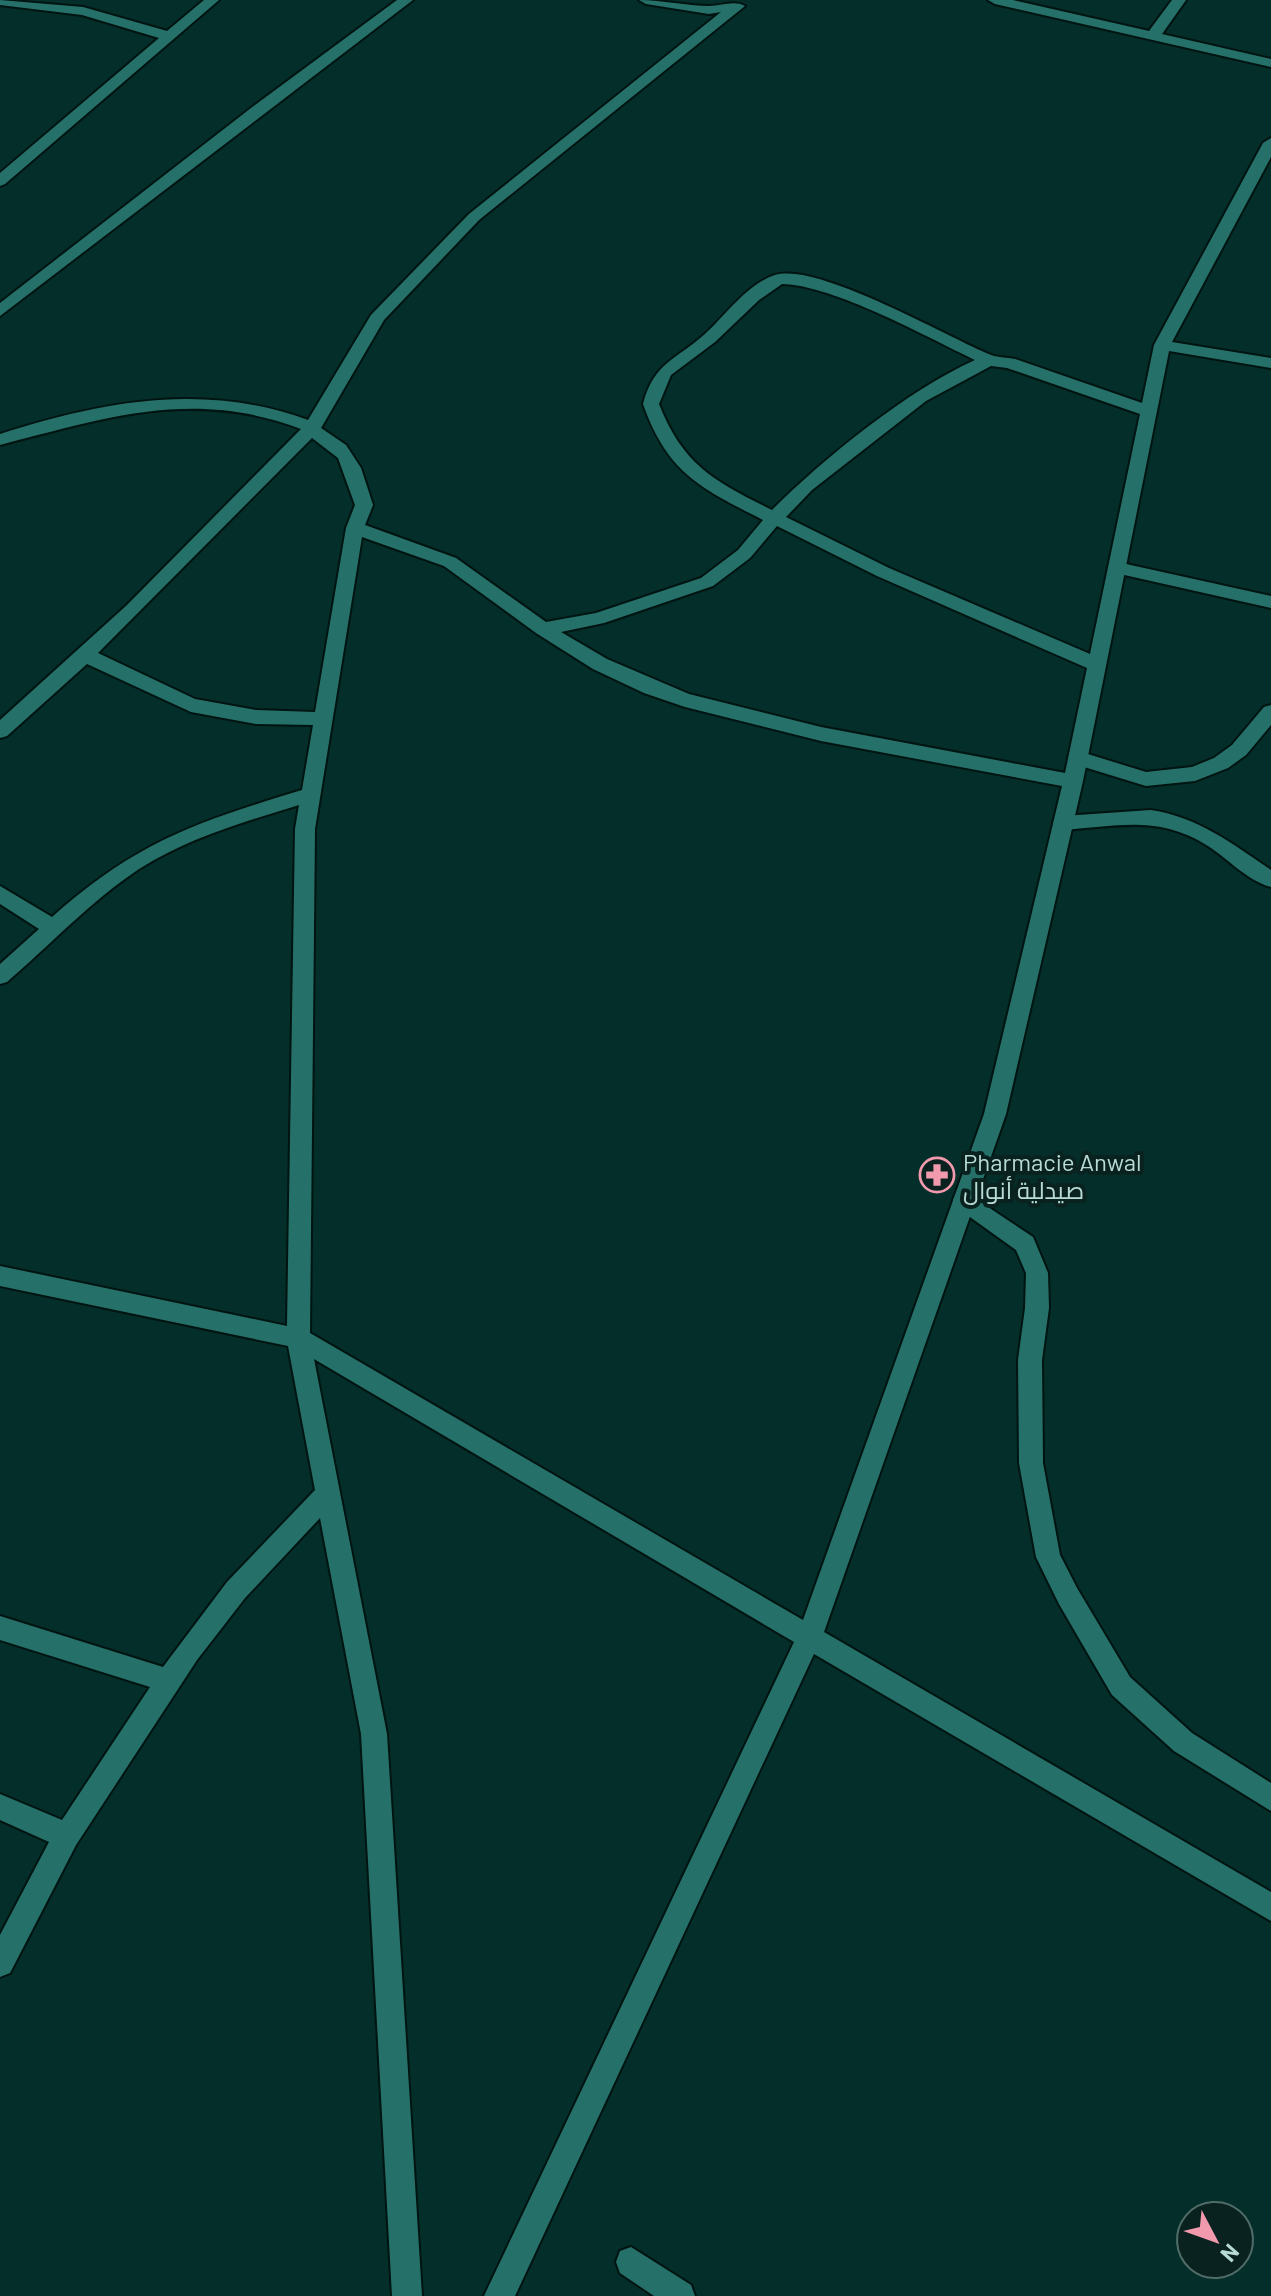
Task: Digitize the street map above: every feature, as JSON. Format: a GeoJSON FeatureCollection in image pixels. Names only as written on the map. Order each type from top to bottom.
{"type":"FeatureCollection","features":[{"type":"Feature","properties":{"kind":"street"},"geometry":{"type":"LineString","coordinates":[[0,181],[212,0]]}},
{"type":"Feature","properties":{"kind":"street"},"geometry":{"type":"LineString","coordinates":[[0,311],[256,111],[406,0]]}},
{"type":"Feature","properties":{"kind":"street"},"geometry":{"type":"LineString","coordinates":[[646,0],[709,10],[745,3]]}},
{"type":"Feature","properties":{"kind":"street"},"geometry":{"type":"LineString","coordinates":[[995,0],[1271,63]]}},
{"type":"Feature","properties":{"kind":"street"},"geometry":{"type":"LineString","coordinates":[[1153,36],[1179,0]]}},
{"type":"Feature","properties":{"kind":"street"},"geometry":{"type":"LineString","coordinates":[[0,1],[85,6],[167,36]]}},
{"type":"Feature","properties":{"kind":"street"},"geometry":{"type":"LineString","coordinates":[[0,731],[85,655],[312,428],[377,318],[422,268],[496,199],[745,3]]}},
{"type":"Feature","properties":{"kind":"street"},"geometry":{"type":"LineString","coordinates":[[499,2296],[810,1635],[995,1114],[1076,769],[1162,345],[1271,143]]}},
{"type":"Feature","properties":{"kind":"street"},"geometry":{"type":"LineString","coordinates":[[1097,665],[883,572],[775,517],[734,500],[693,475],[679,460],[651,404],[659,376],[704,343],[767,286],[785,278],[808,283],[897,317],[991,361],[1032,370],[1149,411]]}},
{"type":"Feature","properties":{"kind":"street"},"geometry":{"type":"LineString","coordinates":[[1162,345],[1271,363]]}},
{"type":"Feature","properties":{"kind":"street"},"geometry":{"type":"LineString","coordinates":[[543,629],[598,619],[707,582],[744,554],[806,486],[920,397],[964,370],[991,361]]}},
{"type":"Feature","properties":{"kind":"street"},"geometry":{"type":"LineString","coordinates":[[0,440],[64,419],[117,409],[177,404],[246,408],[292,418],[312,428],[342,451],[364,505],[355,528],[305,829],[298,1338],[374,1734],[407,2296]]}},
{"type":"Feature","properties":{"kind":"street"},"geometry":{"type":"LineString","coordinates":[[355,528],[450,562],[543,629],[600,664],[685,700],[821,734],[1146,779],[1195,774],[1221,763],[1239,750],[1271,712]]}},
{"type":"Feature","properties":{"kind":"street"},"geometry":{"type":"LineString","coordinates":[[1117,568],[1271,602]]}},
{"type":"Feature","properties":{"kind":"street"},"geometry":{"type":"LineString","coordinates":[[85,655],[191,705],[256,717],[323,719]]}},
{"type":"Feature","properties":{"kind":"street"},"geometry":{"type":"LineString","coordinates":[[0,976],[134,863],[193,833],[311,794]]}},
{"type":"Feature","properties":{"kind":"street"},"geometry":{"type":"LineString","coordinates":[[1063,823],[1129,817],[1166,819],[1194,829],[1271,880]]}},
{"type":"Feature","properties":{"kind":"street"},"geometry":{"type":"LineString","coordinates":[[0,894],[54,928]]}},
{"type":"Feature","properties":{"kind":"street"},"geometry":{"type":"LineString","coordinates":[[964,1200],[1025,1244],[1037,1273],[1037,1308],[1030,1360],[1031,1463],[1048,1557],[1068,1596],[1121,1686],[1183,1742],[1271,1798]]}},
{"type":"Feature","properties":{"kind":"street"},"geometry":{"type":"LineString","coordinates":[[0,1276],[298,1338],[1271,1907]]}},
{"type":"Feature","properties":{"kind":"street"},"geometry":{"type":"LineString","coordinates":[[0,1963],[67,1836],[169,1681],[236,1590],[328,1493]]}},
{"type":"Feature","properties":{"kind":"street"},"geometry":{"type":"LineString","coordinates":[[0,1628],[169,1681]]}},
{"type":"Feature","properties":{"kind":"street"},"geometry":{"type":"LineString","coordinates":[[0,1807],[67,1836]]}},
{"type":"Feature","properties":{"kind":"street"},"geometry":{"type":"LineString","coordinates":[[631,2262],[680,2296]]}},
{"type":"Feature","properties":{"kind":"place","name":"Pharmacie Anwal صيدلية أنوال"},"geometry":{"type":"Point","coordinates":[937,1175]}}]}
